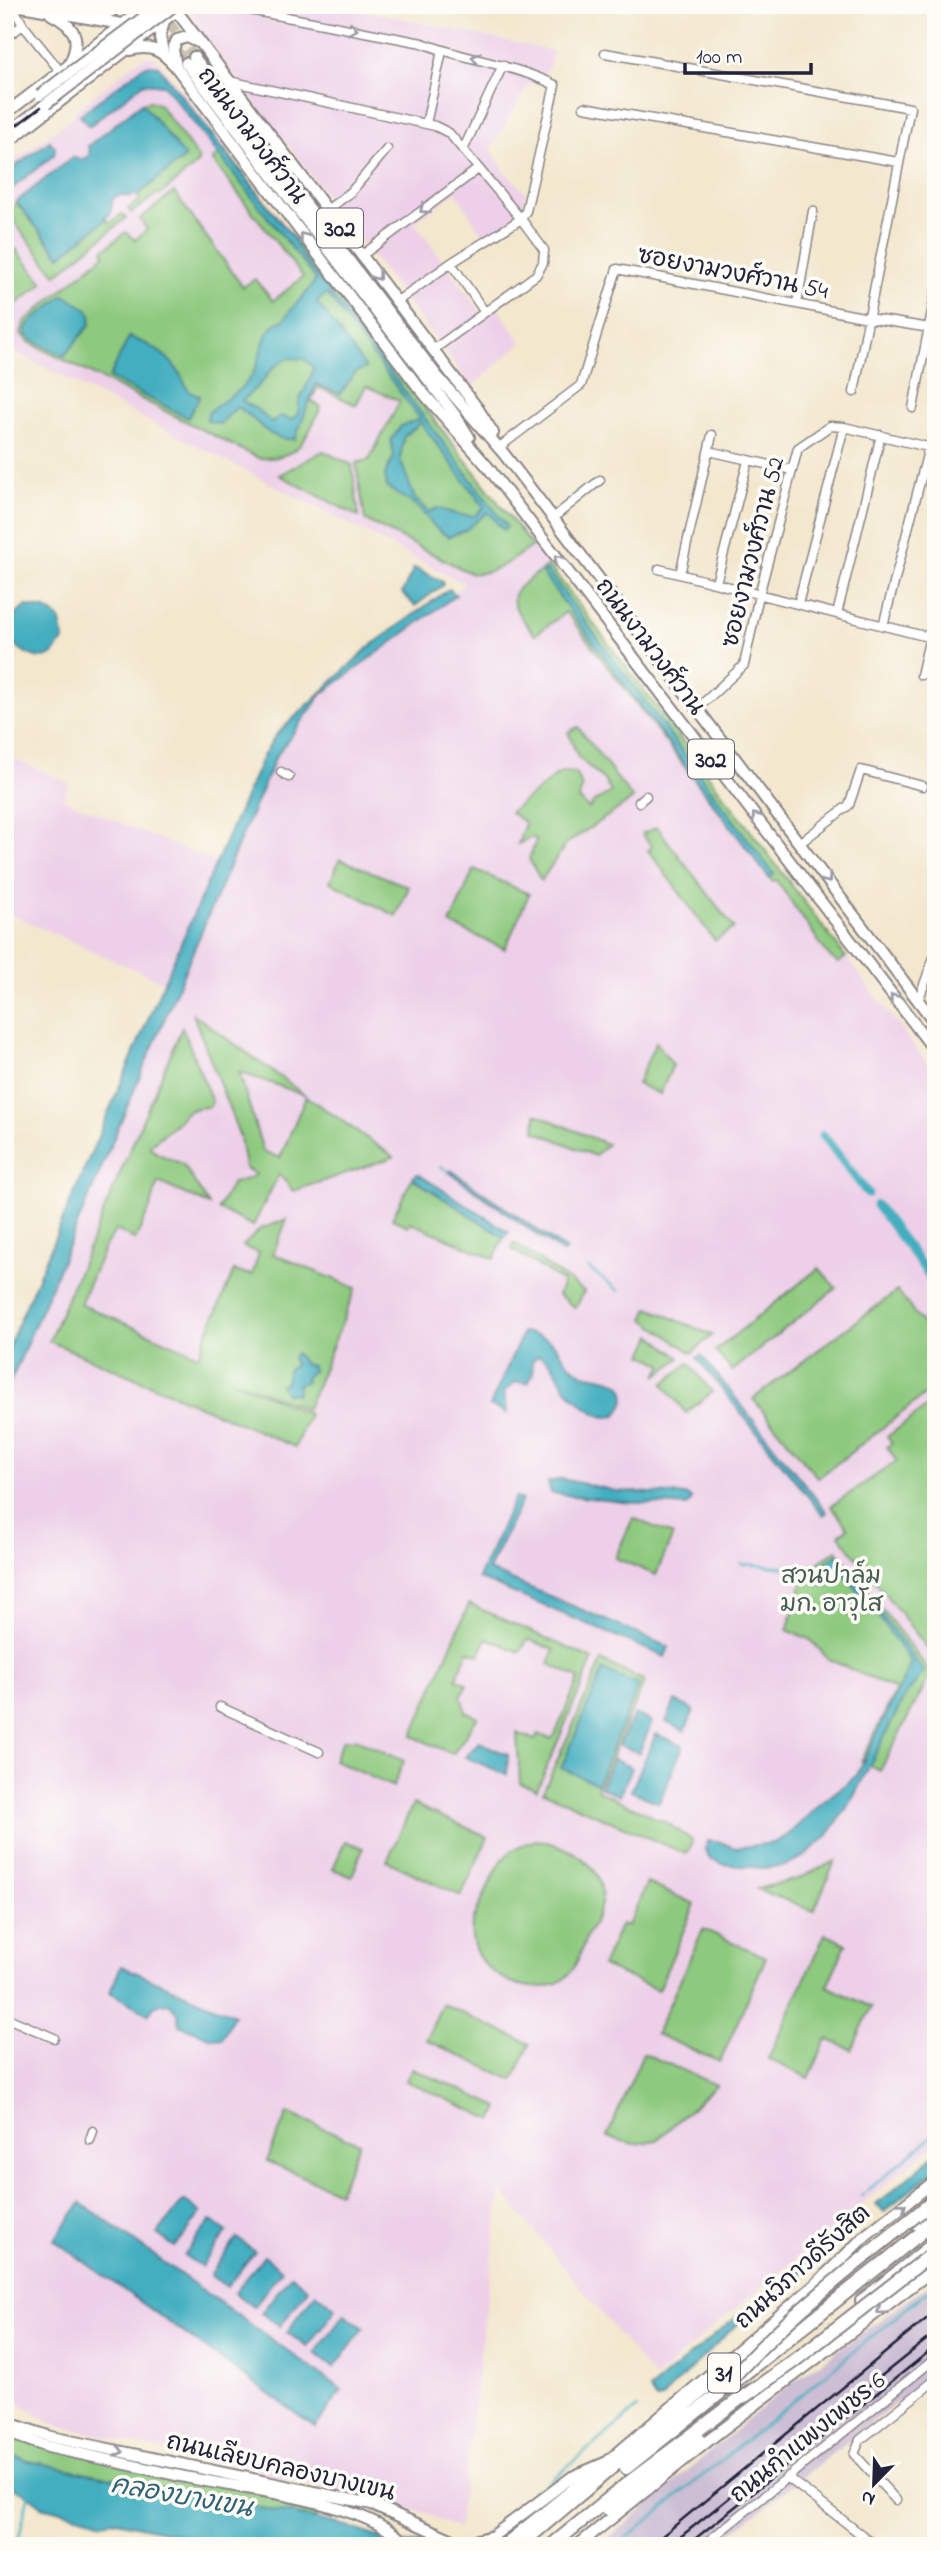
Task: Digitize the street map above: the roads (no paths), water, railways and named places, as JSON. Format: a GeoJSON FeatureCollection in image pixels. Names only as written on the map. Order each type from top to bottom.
{"type":"FeatureCollection","features":[{"type":"Feature","properties":{"kind":"highway"},"geometry":{"type":"LineString","coordinates":[[720,2392],[745,2362],[783,2327],[936,2199]]}},
{"type":"Feature","properties":{"kind":"highway","name":"ถนนวิภาวดีรังสิต"},"geometry":{"type":"LineString","coordinates":[[519,2546],[770,2334],[936,2208]]}},
{"type":"Feature","properties":{"kind":"highway","name":"31"},"geometry":{"type":"LineString","coordinates":[[531,2546],[936,2221]]}},
{"type":"Feature","properties":{"kind":"highway","name":"31"},"geometry":{"type":"LineString","coordinates":[[561,2546],[887,2291],[936,2247]]}},
{"type":"Feature","properties":{"kind":"highway","name":"31"},"geometry":{"type":"LineString","coordinates":[[551,2546],[628,2483],[794,2361],[936,2247]]}},
{"type":"Feature","properties":{"kind":"highway"},"geometry":{"type":"LineString","coordinates":[[887,2291],[936,2268]]}},
{"type":"Feature","properties":{"kind":"highway"},"geometry":{"type":"LineString","coordinates":[[815,2285],[833,2284]]}},
{"type":"Feature","properties":{"kind":"main road"},"geometry":{"type":"LineString","coordinates":[[14,5],[123,24]]}},
{"type":"Feature","properties":{"kind":"main road"},"geometry":{"type":"LineString","coordinates":[[90,18],[111,11],[115,5]]}},
{"type":"Feature","properties":{"kind":"main road"},"geometry":{"type":"LineString","coordinates":[[5,114],[143,10],[171,9]]}},
{"type":"Feature","properties":{"kind":"main road"},"geometry":{"type":"LineString","coordinates":[[5,145],[134,46],[171,9]]}},
{"type":"Feature","properties":{"kind":"main road"},"geometry":{"type":"LineString","coordinates":[[134,46],[163,52],[160,37],[171,9]]}},
{"type":"Feature","properties":{"kind":"main road"},"geometry":{"type":"LineString","coordinates":[[5,122],[43,99],[171,9]]}},
{"type":"Feature","properties":{"kind":"main road","name":"ถนนงามวงศ์วาน"},"geometry":{"type":"LineString","coordinates":[[171,9],[203,46],[433,349],[553,518],[936,1024]]}},
{"type":"Feature","properties":{"kind":"main road"},"geometry":{"type":"LineString","coordinates":[[43,10],[70,26],[77,41],[76,51],[64,70]]}},
{"type":"Feature","properties":{"kind":"main road"},"geometry":{"type":"LineString","coordinates":[[134,46],[143,10]]}},
{"type":"Feature","properties":{"kind":"main road"},"geometry":{"type":"LineString","coordinates":[[185,62],[173,49],[177,40],[191,38],[203,46]]}},
{"type":"Feature","properties":{"kind":"main road","name":"ถนนงามวงศ์วาน"},"geometry":{"type":"LineString","coordinates":[[163,52],[185,62],[437,376],[503,450]]}},
{"type":"Feature","properties":{"kind":"main road","name":"ถนนงามวงศ์วาน"},"geometry":{"type":"LineString","coordinates":[[185,62],[455,415],[487,466],[936,1052]]}},
{"type":"Feature","properties":{"kind":"main road"},"geometry":{"type":"LineString","coordinates":[[64,70],[79,63],[88,66],[90,75],[83,86]]}},
{"type":"Feature","properties":{"kind":"main road"},"geometry":{"type":"LineString","coordinates":[[5,135],[43,99]]}},
{"type":"Feature","properties":{"kind":"main road","name":"ถนนวิภาวดีรังสิต"},"geometry":{"type":"LineString","coordinates":[[502,2546],[607,2462],[815,2285],[866,2235],[936,2180]]}},
{"type":"Feature","properties":{"kind":"main road","name":"31"},"geometry":{"type":"LineString","coordinates":[[577,2546],[714,2436],[936,2268]]}},
{"type":"Feature","properties":{"kind":"main road","name":"ถนนเลียบคลองบางเขน"},"geometry":{"type":"LineString","coordinates":[[5,2421],[51,2437],[372,2504],[455,2541],[474,2542],[493,2536],[572,2477],[607,2462]]}},
{"type":"Feature","properties":{"kind":"main road","name":"ถนนเลียบคลองบางเขน"},"geometry":{"type":"LineString","coordinates":[[5,2432],[48,2446],[316,2502],[371,2520],[398,2535],[407,2546]]}},
{"type":"Feature","properties":{"kind":"street"},"geometry":{"type":"LineString","coordinates":[[14,5],[23,25],[64,70]]}},
{"type":"Feature","properties":{"kind":"street"},"geometry":{"type":"LineString","coordinates":[[238,5],[250,10],[422,43],[442,51],[503,65],[555,85],[526,211],[521,219],[396,302]]}},
{"type":"Feature","properties":{"kind":"street"},"geometry":{"type":"LineString","coordinates":[[5,38],[23,25]]}},
{"type":"Feature","properties":{"kind":"street"},"geometry":{"type":"LineString","coordinates":[[426,124],[442,51]]}},
{"type":"Feature","properties":{"kind":"street"},"geometry":{"type":"LineString","coordinates":[[605,53],[910,108],[854,392]]}},
{"type":"Feature","properties":{"kind":"street"},"geometry":{"type":"LineString","coordinates":[[463,150],[503,65]]}},
{"type":"Feature","properties":{"kind":"street"},"geometry":{"type":"LineString","coordinates":[[229,81],[426,124],[449,133],[521,219],[544,250],[543,263],[536,275],[433,349]]}},
{"type":"Feature","properties":{"kind":"street"},"geometry":{"type":"LineString","coordinates":[[584,107],[898,162]]}},
{"type":"Feature","properties":{"kind":"street"},"geometry":{"type":"LineString","coordinates":[[327,210],[351,192],[387,149]]}},
{"type":"Feature","properties":{"kind":"street"},"geometry":{"type":"LineString","coordinates":[[362,256],[478,169]]}},
{"type":"Feature","properties":{"kind":"street"},"geometry":{"type":"LineString","coordinates":[[797,304],[813,211]]}},
{"type":"Feature","properties":{"kind":"street"},"geometry":{"type":"LineString","coordinates":[[451,263],[484,311]]}},
{"type":"Feature","properties":{"kind":"street","name":"ซอยงามวงศ์วาน 54"},"geometry":{"type":"LineString","coordinates":[[503,450],[581,385],[617,269],[932,328]]}},
{"type":"Feature","properties":{"kind":"street"},"geometry":{"type":"LineString","coordinates":[[913,408],[932,328],[936,291]]}},
{"type":"Feature","properties":{"kind":"street","name":"ซอยงามวงศ์วาน 52"},"geometry":{"type":"LineString","coordinates":[[698,708],[744,665],[798,448],[830,426],[844,427]]}},
{"type":"Feature","properties":{"kind":"street"},"geometry":{"type":"LineString","coordinates":[[798,604],[844,427],[932,448],[883,626]]}},
{"type":"Feature","properties":{"kind":"street"},"geometry":{"type":"LineString","coordinates":[[680,575],[712,435]]}},
{"type":"Feature","properties":{"kind":"street"},"geometry":{"type":"LineString","coordinates":[[837,614],[881,435]]}},
{"type":"Feature","properties":{"kind":"street"},"geometry":{"type":"LineString","coordinates":[[709,452],[792,470]]}},
{"type":"Feature","properties":{"kind":"street"},"geometry":{"type":"LineString","coordinates":[[716,583],[748,461]]}},
{"type":"Feature","properties":{"kind":"street"},"geometry":{"type":"LineString","coordinates":[[553,518],[600,480]]}},
{"type":"Feature","properties":{"kind":"street"},"geometry":{"type":"LineString","coordinates":[[659,569],[933,638]]}},
{"type":"Feature","properties":{"kind":"street"},"geometry":{"type":"LineString","coordinates":[[921,675],[933,638],[936,612]]}},
{"type":"Feature","properties":{"kind":"street"},"geometry":{"type":"LineString","coordinates":[[800,843],[849,805],[861,770],[923,786]]}},
{"type":"Feature","properties":{"kind":"street"},"geometry":{"type":"LineString","coordinates":[[918,1001],[936,952]]}},
{"type":"Feature","properties":{"kind":"street"},"geometry":{"type":"LineString","coordinates":[[220,1707],[319,1752]]}},
{"type":"Feature","properties":{"kind":"street"},"geometry":{"type":"LineString","coordinates":[[5,2017],[54,2038]]}},
{"type":"Feature","properties":{"kind":"street"},"geometry":{"type":"LineString","coordinates":[[90,2140],[93,2131]]}},
{"type":"Feature","properties":{"kind":"street","name":"ถนนกำแพงเพชร 6"},"geometry":{"type":"LineString","coordinates":[[702,2546],[936,2358]]}},
{"type":"Feature","properties":{"kind":"street"},"geometry":{"type":"LineString","coordinates":[[895,2500],[860,2462],[854,2454],[855,2448],[860,2440],[935,2382],[922,2369]]}},
{"type":"Feature","properties":{"kind":"street"},"geometry":{"type":"LineString","coordinates":[[788,2477],[876,2546]]}},
{"type":"Feature","properties":{"kind":"water"},"geometry":{"type":"Polygon","coordinates":[[[144,66],[158,66],[295,241],[299,251],[507,527],[503,530],[488,512],[466,530],[449,537],[438,530],[416,506],[387,487],[385,474],[394,457],[391,440],[401,426],[420,419],[327,294],[317,302],[366,368],[356,372],[340,394],[316,384],[295,439],[277,437],[237,407],[220,424],[207,421],[208,413],[249,380],[271,328],[284,320],[316,279],[164,85],[144,83],[89,126],[80,115],[144,66]],[[288,358],[273,368],[242,401],[258,410],[272,423],[280,416],[291,420],[298,414],[300,399],[312,374],[313,367],[304,359],[288,358]],[[421,423],[404,436],[400,459],[415,499],[429,512],[437,508],[459,515],[475,516],[484,507],[421,423]]]}},
{"type":"Feature","properties":{"kind":"water"},"geometry":{"type":"Polygon","coordinates":[[[142,103],[185,157],[137,196],[119,195],[113,198],[110,214],[105,217],[107,219],[60,256],[16,202],[73,157],[79,160],[88,157],[88,146],[142,103]]]}},
{"type":"Feature","properties":{"kind":"water"},"geometry":{"type":"Polygon","coordinates":[[[50,141],[55,148],[54,155],[5,194],[5,174],[50,141]]]}},
{"type":"Feature","properties":{"kind":"water"},"geometry":{"type":"Polygon","coordinates":[[[64,295],[87,309],[91,315],[90,325],[64,356],[30,339],[25,333],[28,324],[64,295]]]}},
{"type":"Feature","properties":{"kind":"water"},"geometry":{"type":"Polygon","coordinates":[[[129,337],[165,356],[189,391],[200,396],[188,418],[109,378],[129,337]]]}},
{"type":"Feature","properties":{"kind":"water"},"geometry":{"type":"Polygon","coordinates":[[[414,568],[442,581],[443,585],[415,606],[402,593],[414,568]]]}},
{"type":"Feature","properties":{"kind":"water"},"geometry":{"type":"Polygon","coordinates":[[[547,570],[774,874],[769,878],[542,573],[547,570]]]}},
{"type":"Feature","properties":{"kind":"water"},"geometry":{"type":"Polygon","coordinates":[[[449,589],[456,595],[322,694],[275,758],[5,1395],[5,1355],[263,756],[276,735],[369,647],[449,589]]]}},
{"type":"Feature","properties":{"kind":"water"},"geometry":{"type":"Polygon","coordinates":[[[26,606],[45,609],[59,618],[64,639],[53,654],[47,657],[34,657],[5,637],[11,619],[26,606]]]}},
{"type":"Feature","properties":{"kind":"water"},"geometry":{"type":"Polygon","coordinates":[[[451,1170],[566,1250],[563,1253],[449,1172],[451,1170]]]}},
{"type":"Feature","properties":{"kind":"water"},"geometry":{"type":"Polygon","coordinates":[[[418,1174],[509,1232],[504,1237],[412,1178],[418,1174]]]}},
{"type":"Feature","properties":{"kind":"water"},"geometry":{"type":"Polygon","coordinates":[[[523,1332],[546,1339],[582,1373],[617,1383],[625,1394],[621,1410],[613,1416],[605,1416],[588,1409],[567,1389],[551,1364],[539,1355],[532,1361],[533,1374],[528,1383],[515,1382],[504,1393],[507,1413],[490,1406],[523,1332]]]}},
{"type":"Feature","properties":{"kind":"water"},"geometry":{"type":"Polygon","coordinates":[[[296,1353],[304,1364],[312,1366],[313,1370],[305,1378],[306,1382],[298,1384],[297,1394],[286,1393],[280,1385],[286,1383],[288,1369],[295,1365],[292,1358],[296,1353]]]}},
{"type":"Feature","properties":{"kind":"water"},"geometry":{"type":"Polygon","coordinates":[[[701,1355],[827,1512],[823,1515],[697,1358],[701,1355]]]}},
{"type":"Feature","properties":{"kind":"water"},"geometry":{"type":"Polygon","coordinates":[[[562,1479],[616,1491],[685,1495],[692,1499],[687,1506],[621,1502],[551,1493],[548,1482],[562,1479]]]}},
{"type":"Feature","properties":{"kind":"water"},"geometry":{"type":"Polygon","coordinates":[[[515,1497],[522,1500],[488,1570],[669,1647],[665,1657],[478,1578],[515,1497]]]}},
{"type":"Feature","properties":{"kind":"water"},"geometry":{"type":"Polygon","coordinates":[[[837,1555],[924,1672],[905,1696],[851,1802],[827,1836],[803,1857],[785,1866],[761,1868],[723,1864],[709,1858],[705,1849],[708,1841],[718,1841],[735,1848],[774,1843],[787,1836],[817,1807],[857,1775],[911,1663],[874,1610],[842,1572],[827,1585],[817,1582],[813,1571],[837,1555]]]}},
{"type":"Feature","properties":{"kind":"water"},"geometry":{"type":"Polygon","coordinates":[[[603,1670],[639,1685],[597,1784],[561,1768],[603,1670]]]}},
{"type":"Feature","properties":{"kind":"water"},"geometry":{"type":"Polygon","coordinates":[[[675,1701],[694,1710],[685,1731],[666,1722],[675,1701]]]}},
{"type":"Feature","properties":{"kind":"water"},"geometry":{"type":"Polygon","coordinates":[[[635,1714],[652,1722],[639,1753],[619,1745],[635,1714]]]}},
{"type":"Feature","properties":{"kind":"water"},"geometry":{"type":"Polygon","coordinates":[[[656,1734],[683,1746],[659,1803],[631,1791],[656,1734]]]}},
{"type":"Feature","properties":{"kind":"water"},"geometry":{"type":"Polygon","coordinates":[[[479,1742],[508,1755],[507,1775],[465,1757],[479,1742]]]}},
{"type":"Feature","properties":{"kind":"water"},"geometry":{"type":"Polygon","coordinates":[[[613,1759],[632,1768],[619,1796],[601,1787],[613,1759]]]}},
{"type":"Feature","properties":{"kind":"water"},"geometry":{"type":"Polygon","coordinates":[[[121,1966],[234,2015],[222,2039],[179,2025],[178,2013],[169,2003],[155,2005],[148,2014],[110,1992],[121,1966]]]}},
{"type":"Feature","properties":{"kind":"water"},"geometry":{"type":"Polygon","coordinates":[[[936,2154],[936,2169],[884,2212],[876,2205],[936,2154]]]}},
{"type":"Feature","properties":{"kind":"water"},"geometry":{"type":"Polygon","coordinates":[[[184,2200],[201,2213],[175,2247],[157,2234],[184,2200]]]}},
{"type":"Feature","properties":{"kind":"water"},"geometry":{"type":"Polygon","coordinates":[[[81,2203],[342,2390],[315,2427],[54,2240],[81,2203]]]}},
{"type":"Feature","properties":{"kind":"water"},"geometry":{"type":"Polygon","coordinates":[[[211,2220],[227,2232],[201,2267],[184,2255],[211,2220]]]}},
{"type":"Feature","properties":{"kind":"water"},"geometry":{"type":"Polygon","coordinates":[[[237,2238],[255,2251],[227,2287],[210,2275],[237,2238]]]}},
{"type":"Feature","properties":{"kind":"water"},"geometry":{"type":"Polygon","coordinates":[[[824,2244],[830,2254],[763,2303],[660,2400],[656,2400],[649,2390],[824,2244]]]}},
{"type":"Feature","properties":{"kind":"water"},"geometry":{"type":"Polygon","coordinates":[[[264,2256],[282,2270],[253,2307],[235,2293],[264,2256]]]}},
{"type":"Feature","properties":{"kind":"water"},"geometry":{"type":"Polygon","coordinates":[[[291,2275],[308,2289],[280,2326],[261,2313],[291,2275]]]}},
{"type":"Feature","properties":{"kind":"water"},"geometry":{"type":"Polygon","coordinates":[[[316,2293],[336,2309],[307,2347],[287,2332],[316,2293]]]}},
{"type":"Feature","properties":{"kind":"water"},"geometry":{"type":"Polygon","coordinates":[[[345,2314],[364,2328],[334,2368],[315,2353],[345,2314]]]}},
{"type":"Feature","properties":{"kind":"water","name":"คลองบางเขน"},"geometry":{"type":"Polygon","coordinates":[[[5,2454],[28,2461],[347,2526],[397,2544],[422,2543],[431,2546],[231,2546],[112,2520],[104,2522],[42,2506],[5,2483],[5,2454]]]}},
{"type":"Feature","properties":{"kind":"waterway"},"geometry":{"type":"LineString","coordinates":[[823,1135],[868,1194]]}},
{"type":"Feature","properties":{"kind":"waterway"},"geometry":{"type":"LineString","coordinates":[[441,1166],[449,1172]]}},
{"type":"Feature","properties":{"kind":"waterway"},"geometry":{"type":"LineString","coordinates":[[876,1205],[936,1284]]}},
{"type":"Feature","properties":{"kind":"waterway"},"geometry":{"type":"LineString","coordinates":[[588,1268],[619,1291]]}},
{"type":"Feature","properties":{"kind":"waterway"},"geometry":{"type":"LineString","coordinates":[[741,1564],[793,1568]]}},
{"type":"Feature","properties":{"kind":"waterway"},"geometry":{"type":"LineString","coordinates":[[861,2196],[936,2133]]}},
{"type":"Feature","properties":{"kind":"waterway"},"geometry":{"type":"LineString","coordinates":[[617,2546],[936,2284]]}},
{"type":"Feature","properties":{"kind":"waterway"},"geometry":{"type":"LineString","coordinates":[[488,2532],[638,2408]]}},
{"type":"Feature","properties":{"kind":"waterway"},"geometry":{"type":"LineString","coordinates":[[17,2546],[29,2493]]}},
{"type":"Feature","properties":{"kind":"tunnel"},"geometry":{"type":"LineString","coordinates":[[119,5],[147,15]]}},
{"type":"Feature","properties":{"kind":"tunnel"},"geometry":{"type":"LineString","coordinates":[[161,12],[194,57]]}},
{"type":"Feature","properties":{"kind":"tunnel"},"geometry":{"type":"LineString","coordinates":[[158,26],[186,63]]}},
{"type":"Feature","properties":{"kind":"railway"},"geometry":{"type":"LineString","coordinates":[[5,134],[177,5]]}},
{"type":"Feature","properties":{"kind":"railway"},"geometry":{"type":"LineString","coordinates":[[650,2546],[936,2311]]}},
{"type":"Feature","properties":{"kind":"railway"},"geometry":{"type":"LineString","coordinates":[[669,2546],[936,2332]]}},
{"type":"Feature","properties":{"kind":"railway"},"geometry":{"type":"LineString","coordinates":[[686,2546],[936,2346]]}},
{"type":"Feature","properties":{"kind":"park label","name":"สวนปาล์ม มก. อาวุโส"},"geometry":{"type":"Point","coordinates":[831,1589]}}]}
